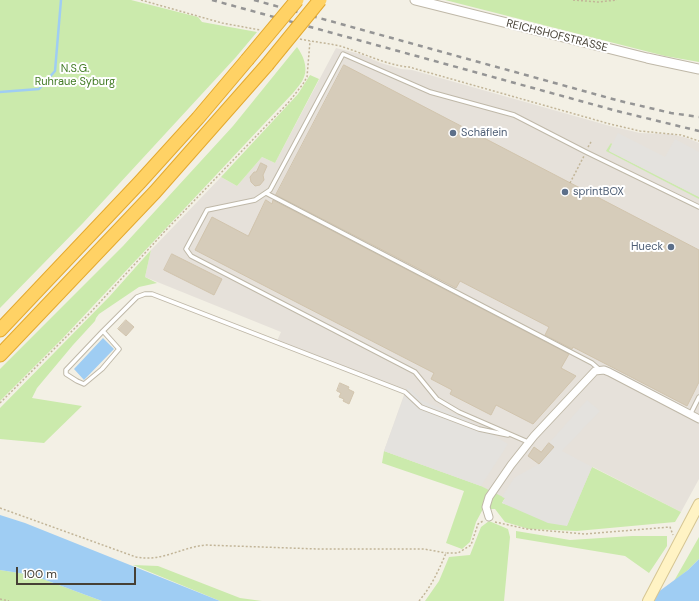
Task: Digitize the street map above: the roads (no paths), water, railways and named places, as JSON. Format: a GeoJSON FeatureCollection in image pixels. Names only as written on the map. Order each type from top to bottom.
{"type":"FeatureCollection","features":[{"type":"Feature","properties":{"kind":"highway"},"geometry":{"type":"LineString","coordinates":[[0,330],[140,182],[198,118],[296,0]]}},
{"type":"Feature","properties":{"kind":"highway"},"geometry":{"type":"LineString","coordinates":[[0,355],[155,192],[267,65],[320,0]]}},
{"type":"Feature","properties":{"kind":"main road"},"geometry":{"type":"LineString","coordinates":[[648,601],[670,562],[699,504]]}},
{"type":"Feature","properties":{"kind":"street","name":"REICHSHOFSTRASSE"},"geometry":{"type":"LineString","coordinates":[[415,0],[647,58],[699,69]]}},
{"type":"Feature","properties":{"kind":"street"},"geometry":{"type":"LineString","coordinates":[[489,516],[486,507],[489,497],[528,442],[595,371],[600,370],[609,372],[699,419]]}},
{"type":"Feature","properties":{"kind":"lane"},"geometry":{"type":"LineString","coordinates":[[528,442],[459,412],[437,399],[415,372],[191,256],[186,249],[207,210],[255,200],[270,190],[343,54],[430,92],[514,115],[699,207]]}},
{"type":"Feature","properties":{"kind":"lane"},"geometry":{"type":"LineString","coordinates":[[266,193],[592,363],[600,370]]}},
{"type":"Feature","properties":{"kind":"lane"},"geometry":{"type":"LineString","coordinates":[[103,331],[119,349],[102,369],[84,384],[77,382],[66,374],[66,370],[103,331],[137,297],[144,294],[152,294],[405,392],[421,407],[479,429],[515,436]]}},
{"type":"Feature","properties":{"kind":"lane"},"geometry":{"type":"LineString","coordinates":[[690,415],[699,397]]}},
{"type":"Feature","properties":{"kind":"water"},"geometry":{"type":"Polygon","coordinates":[[[103,338],[114,349],[84,380],[74,369],[103,338]]]}},
{"type":"Feature","properties":{"kind":"water"},"geometry":{"type":"Polygon","coordinates":[[[0,515],[25,523],[220,601],[102,601],[32,575],[0,570],[0,515]]]}},
{"type":"Feature","properties":{"kind":"water"},"geometry":{"type":"Polygon","coordinates":[[[699,559],[699,601],[646,601],[688,570],[699,559]]]}},
{"type":"Feature","properties":{"kind":"waterway"},"geometry":{"type":"LineString","coordinates":[[0,92],[39,89],[55,71],[61,0]]}},
{"type":"Feature","properties":{"kind":"railway"},"geometry":{"type":"LineString","coordinates":[[212,0],[617,111],[699,131]]}},
{"type":"Feature","properties":{"kind":"railway"},"geometry":{"type":"LineString","coordinates":[[254,0],[620,101],[671,113],[699,117]]}},
{"type":"Feature","properties":{"kind":"place","name":"Schäflein"},"geometry":{"type":"Point","coordinates":[453,133]}},
{"type":"Feature","properties":{"kind":"place","name":"sprintBOX"},"geometry":{"type":"Point","coordinates":[565,192]}},
{"type":"Feature","properties":{"kind":"place","name":"Hueck"},"geometry":{"type":"Point","coordinates":[671,247]}},
{"type":"Feature","properties":{"kind":"park label","name":"N.S.G. Ruhraue Syburg"},"geometry":{"type":"Point","coordinates":[75,75]}}]}
